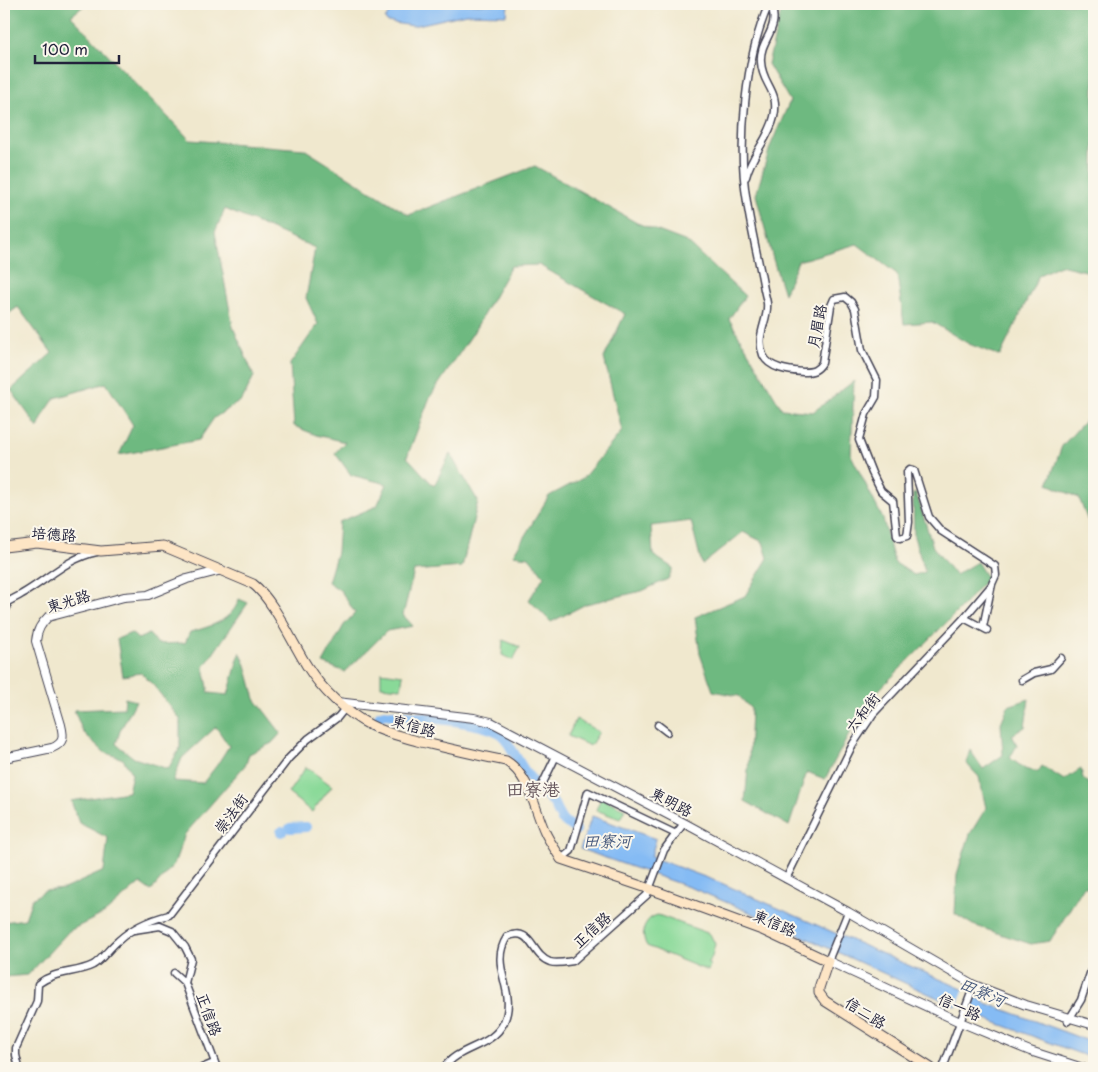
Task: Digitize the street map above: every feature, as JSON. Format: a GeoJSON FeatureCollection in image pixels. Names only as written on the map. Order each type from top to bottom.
{"type":"FeatureCollection","features":[{"type":"Feature","properties":{"kind":"main road","name":"培德路"},"geometry":{"type":"LineString","coordinates":[[4,547],[37,543],[101,551]]}},
{"type":"Feature","properties":{"kind":"main road","name":"東信路"},"geometry":{"type":"LineString","coordinates":[[101,551],[163,546],[244,579],[259,589],[269,602],[315,678],[337,702],[346,706],[370,725],[386,732],[454,750],[506,761],[520,773],[534,794],[546,833],[561,859],[762,930],[828,961]]}},
{"type":"Feature","properties":{"kind":"main road","name":"信二路"},"geometry":{"type":"LineString","coordinates":[[828,961],[819,988],[825,1001],[931,1068]]}},
{"type":"Feature","properties":{"kind":"street","name":"月眉路"},"geometry":{"type":"LineString","coordinates":[[770,4],[763,19],[750,68],[743,160],[745,185],[767,304],[760,336],[763,356],[770,364],[779,368],[798,372],[813,372],[822,363],[831,306],[834,299],[845,297],[851,302],[855,309],[862,350],[877,380],[876,397],[866,414],[858,440],[881,491],[893,502],[897,536],[900,538],[907,536],[909,522],[906,472],[910,469],[914,470],[929,517],[941,531],[995,566],[996,575],[992,584],[985,629],[964,618]]}},
{"type":"Feature","properties":{"kind":"street"},"geometry":{"type":"LineString","coordinates":[[745,185],[748,170],[757,150],[769,132],[775,109],[776,100],[762,70],[761,60],[765,42],[775,20],[770,4]]}},
{"type":"Feature","properties":{"kind":"street","name":"東信路"},"geometry":{"type":"LineString","coordinates":[[5,604],[63,565],[101,551]]}},
{"type":"Feature","properties":{"kind":"street","name":"東光路"},"geometry":{"type":"LineString","coordinates":[[4,758],[52,748],[59,745],[63,738],[62,725],[36,641],[37,631],[48,617],[124,597],[148,595],[187,579],[222,570]]}},
{"type":"Feature","properties":{"kind":"street","name":"六和街"},"geometry":{"type":"LineString","coordinates":[[786,879],[861,730],[873,714],[964,618],[992,584]]}},
{"type":"Feature","properties":{"kind":"street"},"geometry":{"type":"LineString","coordinates":[[4,613],[7,609],[5,604]]}},
{"type":"Feature","properties":{"kind":"street"},"geometry":{"type":"LineString","coordinates":[[1022,680],[1034,673],[1051,669],[1062,658]]}},
{"type":"Feature","properties":{"kind":"street","name":"東明路"},"geometry":{"type":"LineString","coordinates":[[346,706],[474,718],[491,722],[684,823],[848,912],[974,985],[1067,1018]]}},
{"type":"Feature","properties":{"kind":"street","name":"崇法街"},"geometry":{"type":"LineString","coordinates":[[19,1068],[16,1048],[37,1001],[38,984],[45,979],[71,970],[85,969],[95,964],[130,930],[148,921],[169,915],[289,758],[308,739],[338,717],[346,706]]}},
{"type":"Feature","properties":{"kind":"street"},"geometry":{"type":"LineString","coordinates":[[658,725],[667,732]]}},
{"type":"Feature","properties":{"kind":"street"},"geometry":{"type":"LineString","coordinates":[[534,794],[542,785],[556,756]]}},
{"type":"Feature","properties":{"kind":"street"},"geometry":{"type":"LineString","coordinates":[[561,859],[571,851],[588,792],[676,834]]}},
{"type":"Feature","properties":{"kind":"street"},"geometry":{"type":"LineString","coordinates":[[650,889],[668,844],[684,823]]}},
{"type":"Feature","properties":{"kind":"street","name":"正信路"},"geometry":{"type":"LineString","coordinates":[[444,1068],[448,1062],[457,1056],[493,1037],[500,1030],[504,1022],[508,995],[499,956],[507,937],[521,934],[531,942],[540,955],[550,962],[573,961],[647,895],[650,889]]}},
{"type":"Feature","properties":{"kind":"street"},"geometry":{"type":"LineString","coordinates":[[828,961],[848,912]]}},
{"type":"Feature","properties":{"kind":"street"},"geometry":{"type":"LineString","coordinates":[[130,930],[160,926],[172,932],[185,947],[191,959],[185,983]]}},
{"type":"Feature","properties":{"kind":"street","name":"信一路"},"geometry":{"type":"LineString","coordinates":[[828,961],[960,1022],[1030,1051],[1083,1068]]}},
{"type":"Feature","properties":{"kind":"street"},"geometry":{"type":"LineString","coordinates":[[1067,1018],[1081,1000],[1092,975],[1094,962]]}},
{"type":"Feature","properties":{"kind":"street","name":"正信路"},"geometry":{"type":"LineString","coordinates":[[174,974],[185,983],[216,1066]]}},
{"type":"Feature","properties":{"kind":"street"},"geometry":{"type":"LineString","coordinates":[[943,1068],[974,985]]}},
{"type":"Feature","properties":{"kind":"street"},"geometry":{"type":"LineString","coordinates":[[1067,1018],[1094,1025]]}},
{"type":"Feature","properties":{"kind":"street"},"geometry":{"type":"LineString","coordinates":[[1067,1018],[1094,1030]]}},
{"type":"Feature","properties":{"kind":"street"},"geometry":{"type":"LineString","coordinates":[[202,1068],[216,1066]]}},
{"type":"Feature","properties":{"kind":"street"},"geometry":{"type":"LineString","coordinates":[[522,1068],[539,1068]]}},
{"type":"Feature","properties":{"kind":"green space"},"geometry":{"type":"Polygon","coordinates":[[[4,4],[86,4],[71,16],[190,140],[304,149],[409,215],[535,166],[637,223],[687,242],[745,296],[729,319],[782,409],[813,412],[854,381],[851,455],[883,519],[894,562],[914,575],[925,572],[914,537],[913,494],[916,493],[933,547],[955,575],[977,562],[987,578],[964,605],[866,703],[825,779],[807,772],[789,826],[745,801],[751,709],[739,696],[713,691],[700,654],[695,617],[745,596],[768,558],[763,542],[743,532],[702,565],[691,521],[651,526],[653,555],[673,568],[668,579],[642,591],[586,604],[551,622],[529,600],[544,576],[529,557],[513,555],[549,496],[583,478],[622,431],[604,358],[625,314],[539,265],[511,266],[473,333],[430,397],[407,457],[434,486],[450,454],[478,501],[462,567],[414,571],[403,615],[413,626],[387,631],[345,672],[323,663],[344,625],[355,613],[341,591],[328,582],[337,552],[339,522],[377,506],[387,484],[351,475],[335,453],[345,442],[316,435],[294,426],[290,364],[318,324],[306,298],[315,248],[225,209],[215,232],[233,327],[254,376],[242,400],[214,418],[199,440],[119,455],[133,425],[106,383],[55,398],[44,414],[38,428],[11,390],[52,353],[18,307],[4,317],[4,4]]]}},
{"type":"Feature","properties":{"kind":"green space"},"geometry":{"type":"Polygon","coordinates":[[[783,4],[1094,4],[1094,273],[1060,265],[1039,275],[1000,356],[969,344],[932,322],[904,324],[897,274],[857,244],[798,261],[784,294],[756,195],[770,147],[790,101],[768,64],[783,4]]]}},
{"type":"Feature","properties":{"kind":"green space"},"geometry":{"type":"Polygon","coordinates":[[[1094,405],[1094,515],[1088,521],[1079,498],[1048,484],[1062,446],[1084,422],[1094,405]]]}},
{"type":"Feature","properties":{"kind":"green space"},"geometry":{"type":"Polygon","coordinates":[[[239,599],[248,603],[204,667],[209,693],[228,695],[240,652],[246,665],[255,699],[281,733],[272,743],[249,754],[246,764],[185,834],[174,864],[151,891],[140,883],[105,913],[69,931],[28,975],[4,977],[4,922],[25,919],[32,899],[44,891],[64,889],[104,871],[108,838],[79,823],[71,801],[128,792],[132,774],[123,759],[104,752],[83,732],[74,710],[124,708],[125,698],[136,701],[120,731],[116,744],[134,758],[168,769],[180,748],[180,719],[154,686],[141,673],[123,676],[117,639],[131,633],[138,639],[149,634],[158,644],[185,643],[190,632],[220,622],[236,606],[239,599]],[[216,727],[182,758],[173,781],[203,783],[229,746],[216,727]]]}},
{"type":"Feature","properties":{"kind":"green space"},"geometry":{"type":"Polygon","coordinates":[[[503,640],[520,647],[513,660],[502,655],[503,640]]]}},
{"type":"Feature","properties":{"kind":"green space"},"geometry":{"type":"Polygon","coordinates":[[[381,672],[403,675],[401,688],[381,686],[381,672]]]}},
{"type":"Feature","properties":{"kind":"green space"},"geometry":{"type":"Polygon","coordinates":[[[1029,699],[1025,727],[1012,735],[1017,745],[1010,758],[1025,769],[1038,772],[1042,766],[1064,780],[1081,769],[1083,778],[1094,788],[1094,890],[1084,886],[1050,941],[1031,944],[973,925],[955,914],[957,874],[970,834],[986,808],[979,777],[966,763],[970,750],[983,769],[1003,755],[1001,723],[1008,706],[1029,699]]]}},
{"type":"Feature","properties":{"kind":"green space"},"geometry":{"type":"Polygon","coordinates":[[[576,719],[599,732],[590,746],[568,736],[576,719]]]}},
{"type":"Feature","properties":{"kind":"green space"},"geometry":{"type":"Polygon","coordinates":[[[306,767],[332,786],[312,812],[288,793],[306,767]]]}},
{"type":"Feature","properties":{"kind":"green space"},"geometry":{"type":"Polygon","coordinates":[[[601,798],[625,809],[620,819],[596,810],[601,798]]]}},
{"type":"Feature","properties":{"kind":"green space"},"geometry":{"type":"Polygon","coordinates":[[[658,915],[710,934],[715,944],[712,957],[707,963],[710,965],[708,971],[647,946],[643,932],[644,928],[649,920],[658,915]]]}},
{"type":"Feature","properties":{"kind":"water"},"geometry":{"type":"Polygon","coordinates":[[[412,4],[508,4],[507,15],[466,14],[413,26],[387,22],[385,19],[391,10],[412,4]]]}},
{"type":"Feature","properties":{"kind":"water","name":"田寮河"},"geometry":{"type":"Polygon","coordinates":[[[592,816],[656,839],[651,857],[721,883],[967,991],[986,1003],[1094,1043],[1094,1059],[975,1015],[697,890],[580,849],[592,816]]]}},
{"type":"Feature","properties":{"kind":"pier"},"geometry":{"type":"Polygon","coordinates":[[[964,988],[977,994],[969,1015],[956,1009],[964,988]]]}},
{"type":"Feature","properties":{"kind":"waterway","name":"田寮河"},"geometry":{"type":"LineString","coordinates":[[377,723],[380,715],[384,714],[429,718],[480,726],[503,735],[526,773],[554,804],[561,819],[576,830]]}},
{"type":"Feature","properties":{"kind":"waterway","name":"田寮河"},"geometry":{"type":"LineString","coordinates":[[290,828],[306,827]]}},
{"type":"Feature","properties":{"kind":"district","name":"田寮港"},"geometry":{"type":"Point","coordinates":[533,788]}}]}
